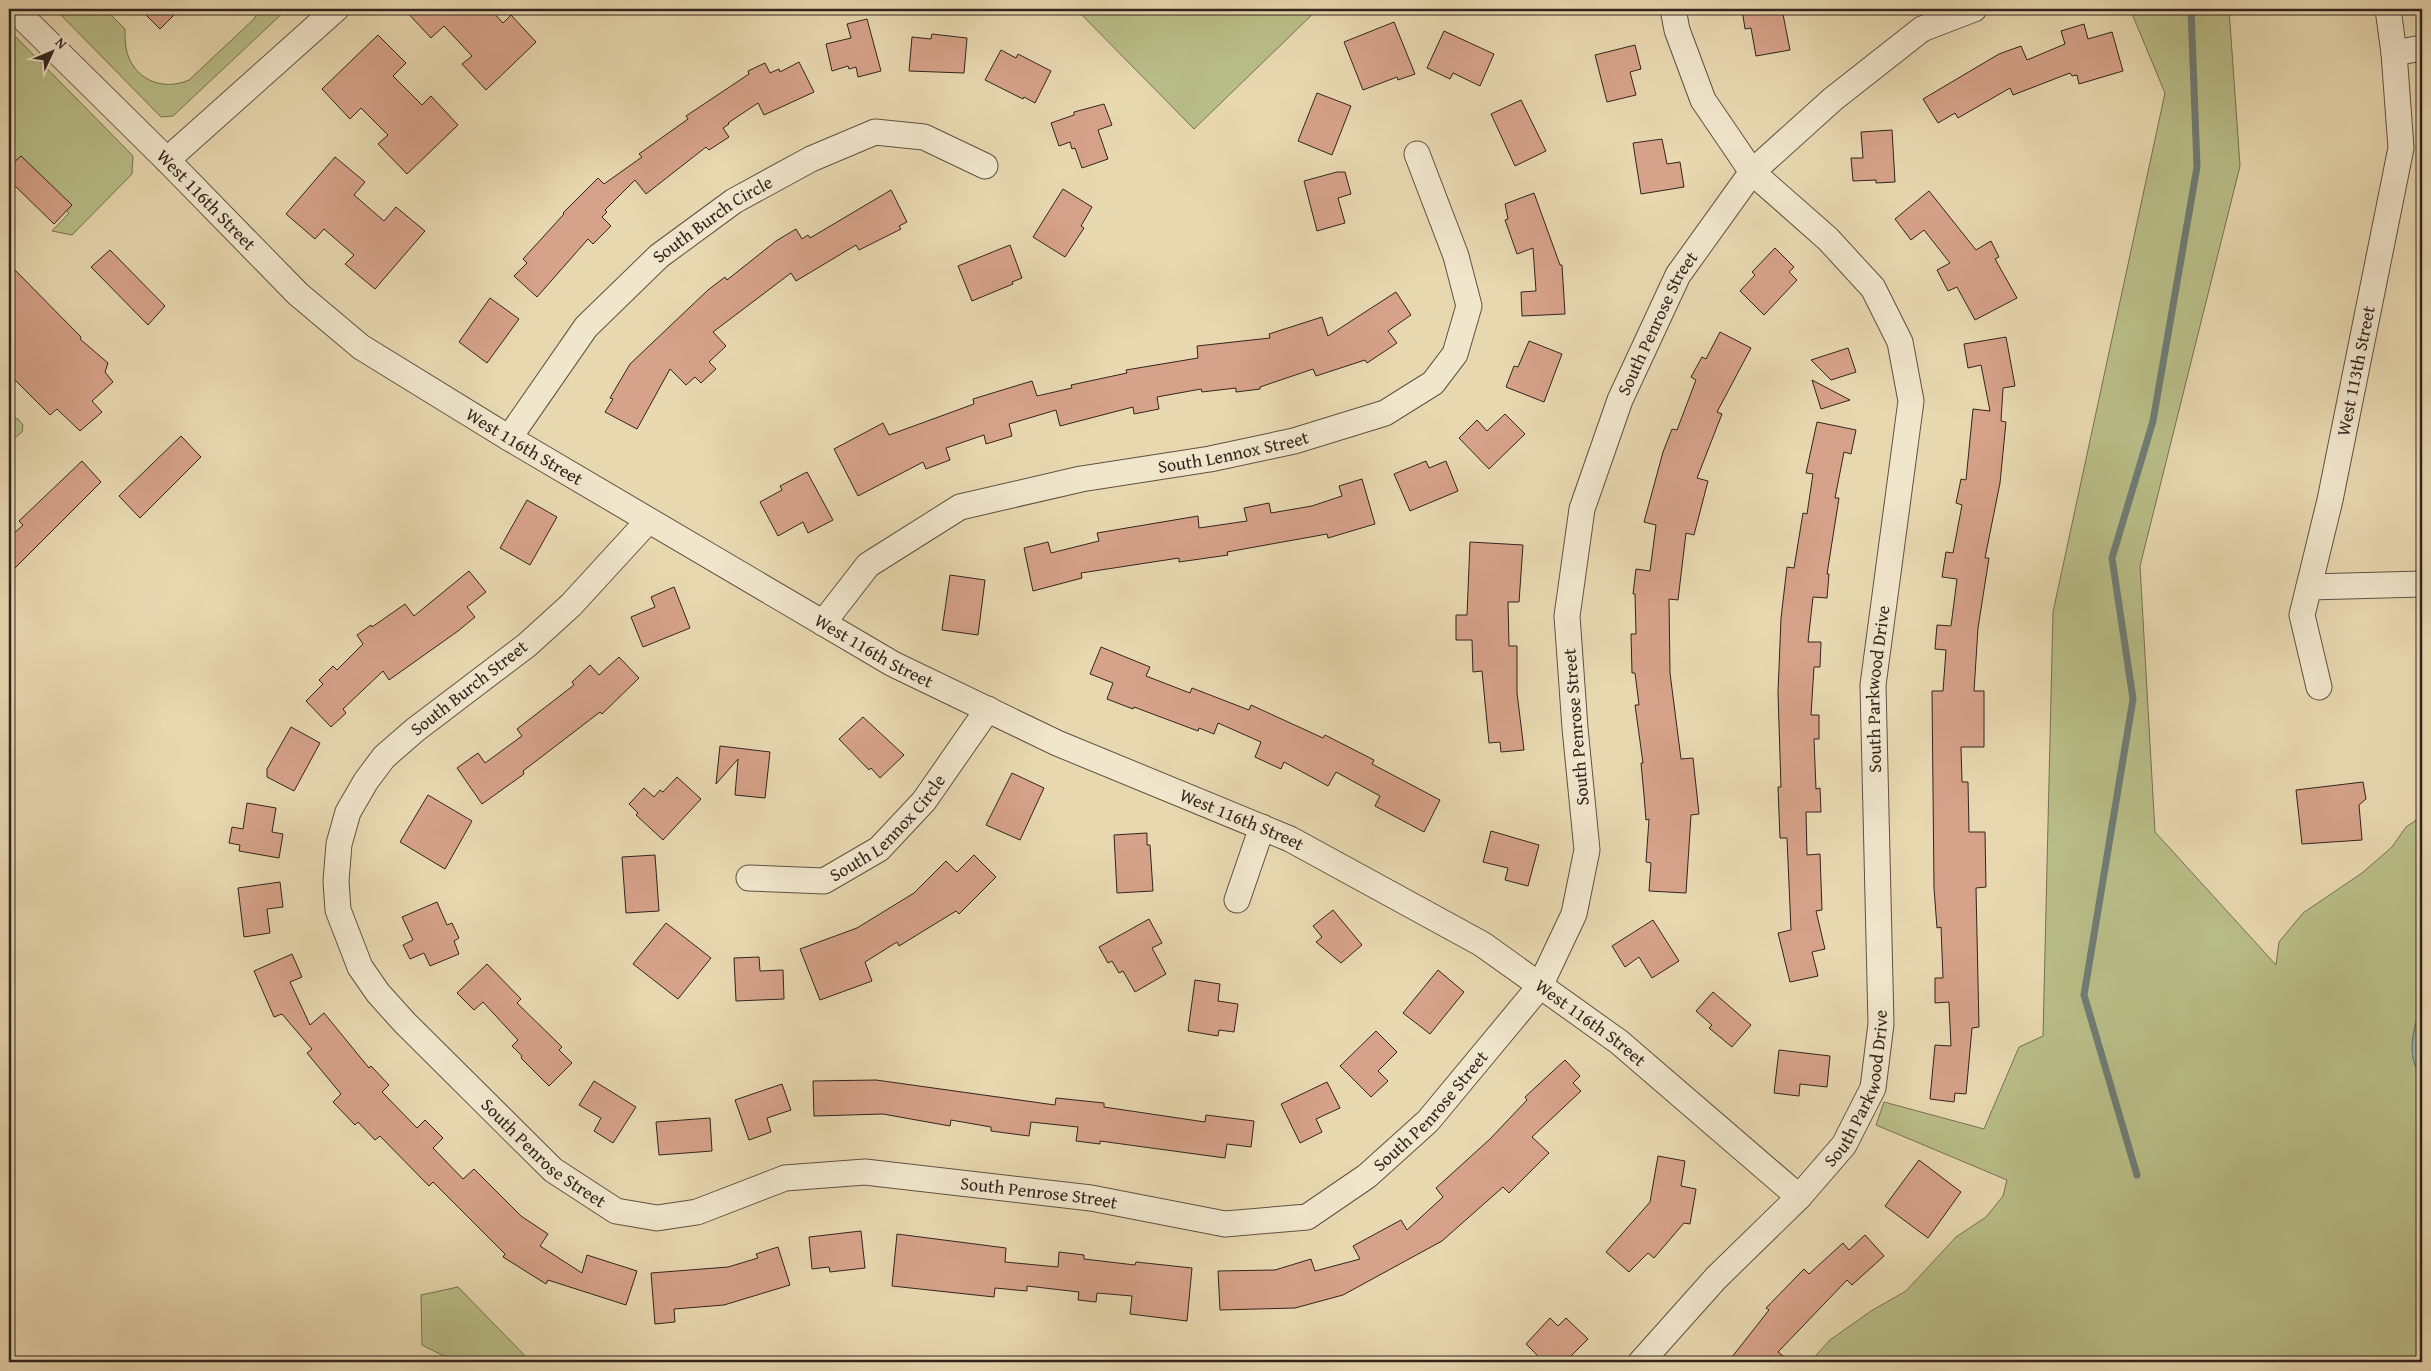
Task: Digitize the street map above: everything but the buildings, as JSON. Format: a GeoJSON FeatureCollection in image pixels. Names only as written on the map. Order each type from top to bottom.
{"type":"FeatureCollection","features":[{"type":"Feature","properties":{"kind":"street","name":"West 116th Street"},"geometry":{"type":"LineString","coordinates":[[14,9],[167,160],[298,294],[361,347],[648,521],[894,664],[1057,742],[1290,839],[1482,944],[1619,1042],[1798,1197]]}},
{"type":"Feature","properties":{"kind":"street"},"geometry":{"type":"LineString","coordinates":[[167,160],[336,9]]}},
{"type":"Feature","properties":{"kind":"street","name":"South Parkwood Drive"},"geometry":{"type":"LineString","coordinates":[[1641,1362],[1716,1278],[1798,1197],[1844,1145],[1873,1088],[1881,1024],[1873,686],[1911,401],[1900,342],[1873,288],[1828,239],[1752,172],[1703,100],[1677,30],[1673,9]]}},
{"type":"Feature","properties":{"kind":"street","name":"South Penrose Street"},"geometry":{"type":"LineString","coordinates":[[336,881],[338,910],[360,967],[378,993],[405,1023],[552,1170],[616,1211],[657,1218],[697,1212],[785,1178],[865,1172],[1091,1198],[1225,1224],[1307,1217],[1367,1176],[1428,1121],[1540,986],[1574,914],[1587,850],[1575,728],[1567,616],[1582,509],[1620,400],[1678,275],[1752,172],[1833,99],[1922,29],[1974,9]]}},
{"type":"Feature","properties":{"kind":"street","name":"West 113th Street"},"geometry":{"type":"LineString","coordinates":[[2319,687],[2302,615],[2330,500],[2401,148],[2394,53],[2388,9]]}},
{"type":"Feature","properties":{"kind":"street"},"geometry":{"type":"LineString","coordinates":[[2394,53],[2422,48]]}},
{"type":"Feature","properties":{"kind":"street","name":"South Burch Circle"},"geometry":{"type":"LineString","coordinates":[[509,438],[586,327],[659,256],[734,202],[811,159],[875,132],[924,137],[985,166]]}},
{"type":"Feature","properties":{"kind":"street","name":"South Lennox Street"},"geometry":{"type":"LineString","coordinates":[[822,622],[868,565],[960,507],[1080,478],[1210,459],[1294,441],[1384,413],[1433,383],[1455,354],[1469,306],[1456,256],[1417,154]]}},
{"type":"Feature","properties":{"kind":"street","name":"South Burch Street"},"geometry":{"type":"LineString","coordinates":[[336,881],[340,844],[348,812],[366,780],[384,757],[414,730],[527,645],[571,605],[648,521]]}},
{"type":"Feature","properties":{"kind":"street"},"geometry":{"type":"LineString","coordinates":[[2309,586],[2422,584]]}},
{"type":"Feature","properties":{"kind":"street","name":"South Lennox Circle"},"geometry":{"type":"LineString","coordinates":[[749,878],[824,882],[879,850],[924,801],[988,709]]}},
{"type":"Feature","properties":{"kind":"street"},"geometry":{"type":"LineString","coordinates":[[1237,900],[1262,827]]}},
{"type":"Feature","properties":{"kind":"green space"},"geometry":{"type":"Polygon","coordinates":[[[55,9],[93,9],[99,15],[105,9],[125,29],[126,48],[129,59],[135,68],[141,75],[150,80],[169,84],[189,80],[254,19],[260,9],[287,9],[173,116],[161,117],[55,9]]]}},
{"type":"Feature","properties":{"kind":"green space"},"geometry":{"type":"Polygon","coordinates":[[[1076,9],[1318,9],[1194,129],[1076,9]]]}},
{"type":"Feature","properties":{"kind":"green space"},"geometry":{"type":"Polygon","coordinates":[[[2130,9],[2229,9],[2240,166],[2140,566],[2155,832],[2276,965],[2279,942],[2303,913],[2362,873],[2392,847],[2406,827],[2422,816],[2422,1006],[2414,1032],[2412,1051],[2417,1069],[2422,1076],[2422,1362],[1810,1362],[1830,1340],[1871,1311],[1906,1291],[1956,1237],[1986,1217],[2003,1196],[2007,1180],[1876,1125],[1884,1102],[1984,1129],[2019,1047],[2043,1036],[2053,612],[2165,93],[2130,9]]]}},
{"type":"Feature","properties":{"kind":"green space"},"geometry":{"type":"Polygon","coordinates":[[[9,30],[133,156],[132,174],[72,235],[52,231],[69,213],[9,152],[9,30]]]}},
{"type":"Feature","properties":{"kind":"green space"},"geometry":{"type":"Polygon","coordinates":[[[9,417],[18,419],[23,425],[22,432],[16,437],[9,435],[9,417]]]}},
{"type":"Feature","properties":{"kind":"green space"},"geometry":{"type":"Polygon","coordinates":[[[458,1287],[531,1362],[456,1362],[422,1345],[421,1295],[458,1287]]]}},
{"type":"Feature","properties":{"kind":"water"},"geometry":{"type":"Polygon","coordinates":[[[2422,1006],[2422,1076],[2417,1069],[2412,1051],[2416,1023],[2422,1006]]]}},
{"type":"Feature","properties":{"kind":"waterway"},"geometry":{"type":"LineString","coordinates":[[2137,1175],[2084,995],[2133,699],[2112,558],[2153,421],[2197,167],[2191,9]]}}]}
